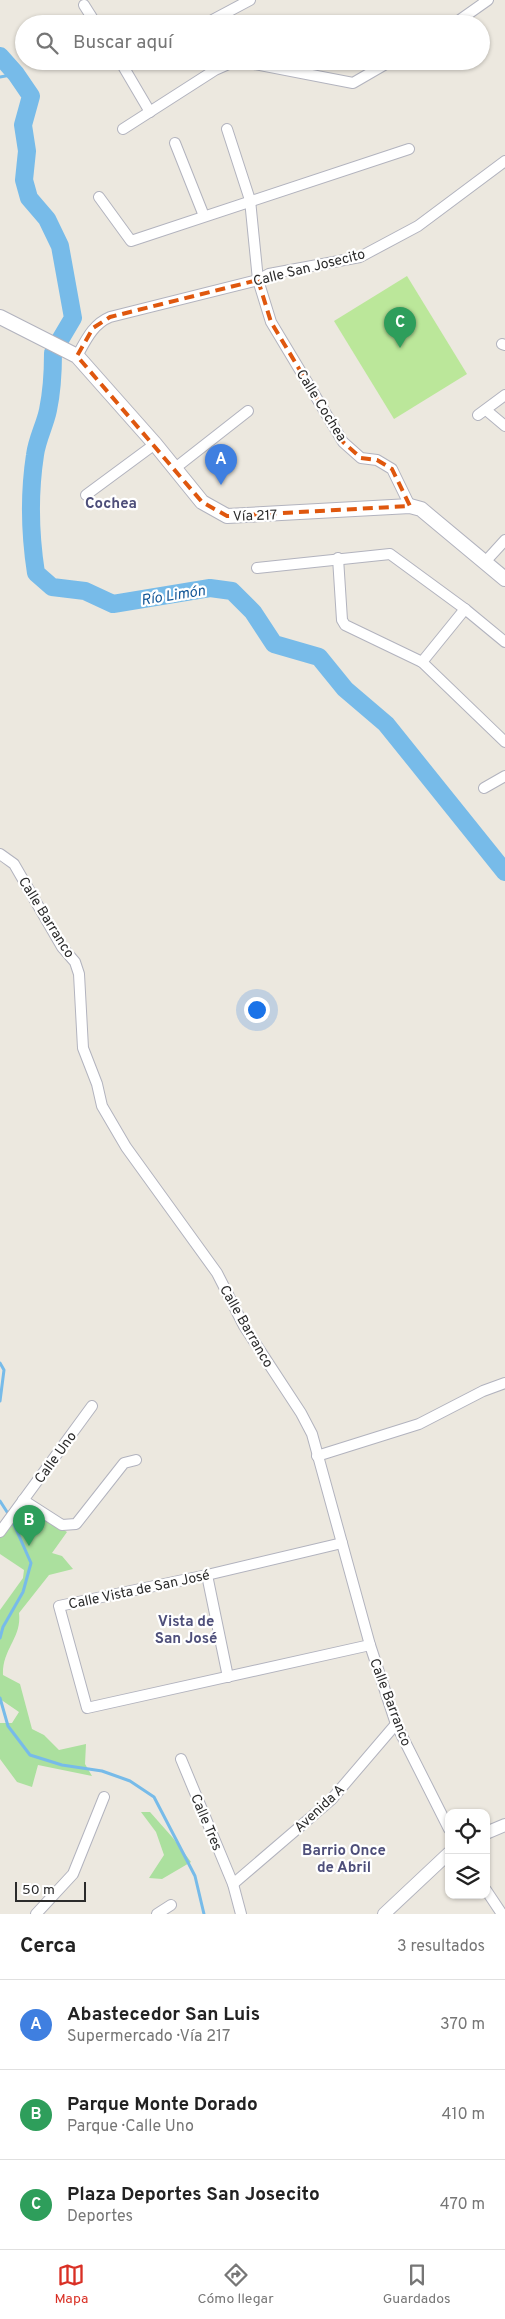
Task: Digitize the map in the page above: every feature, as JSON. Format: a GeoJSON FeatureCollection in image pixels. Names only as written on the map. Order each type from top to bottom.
{"type":"FeatureCollection","features":[{"type":"Feature","properties":{"kind":"main road","name":"Vía 217"},"geometry":{"type":"LineString","coordinates":[[0,317],[77,356],[155,444],[202,502],[227,516],[410,506]]}},
{"type":"Feature","properties":{"kind":"main road"},"geometry":{"type":"LineString","coordinates":[[410,506],[421,509],[505,579]]}},
{"type":"Feature","properties":{"kind":"street"},"geometry":{"type":"LineString","coordinates":[[222,15],[250,0]]}},
{"type":"Feature","properties":{"kind":"street"},"geometry":{"type":"LineString","coordinates":[[467,15],[488,0]]}},
{"type":"Feature","properties":{"kind":"street"},"geometry":{"type":"LineString","coordinates":[[84,5],[90,15]]}},
{"type":"Feature","properties":{"kind":"street"},"geometry":{"type":"LineString","coordinates":[[126,70],[150,112]]}},
{"type":"Feature","properties":{"kind":"street"},"geometry":{"type":"LineString","coordinates":[[123,129],[215,70]]}},
{"type":"Feature","properties":{"kind":"street"},"geometry":{"type":"LineString","coordinates":[[285,70],[353,83],[375,70]]}},
{"type":"Feature","properties":{"kind":"street","name":"Calle Cochea"},"geometry":{"type":"LineString","coordinates":[[227,130],[250,200],[258,280],[271,322],[343,442],[361,458],[377,460],[392,470],[410,506]]}},
{"type":"Feature","properties":{"kind":"street"},"geometry":{"type":"LineString","coordinates":[[175,143],[204,216]]}},
{"type":"Feature","properties":{"kind":"street"},"geometry":{"type":"LineString","coordinates":[[99,197],[131,241],[250,200],[409,149]]}},
{"type":"Feature","properties":{"kind":"street","name":"Calle San Josecito"},"geometry":{"type":"LineString","coordinates":[[77,356],[94,328],[102,320],[110,317],[258,280],[269,274],[360,257],[418,226],[505,161]]}},
{"type":"Feature","properties":{"kind":"street"},"geometry":{"type":"LineString","coordinates":[[505,395],[482,412],[505,426]]}},
{"type":"Feature","properties":{"kind":"street"},"geometry":{"type":"LineString","coordinates":[[174,469],[248,411]]}},
{"type":"Feature","properties":{"kind":"street"},"geometry":{"type":"LineString","coordinates":[[86,495],[155,444]]}},
{"type":"Feature","properties":{"kind":"street"},"geometry":{"type":"LineString","coordinates":[[485,562],[505,540]]}},
{"type":"Feature","properties":{"kind":"street"},"geometry":{"type":"LineString","coordinates":[[258,568],[338,558],[390,554],[465,609],[505,642]]}},
{"type":"Feature","properties":{"kind":"street"},"geometry":{"type":"LineString","coordinates":[[338,558],[342,620],[345,625],[422,662],[505,742]]}},
{"type":"Feature","properties":{"kind":"street"},"geometry":{"type":"LineString","coordinates":[[422,662],[465,609]]}},
{"type":"Feature","properties":{"kind":"street"},"geometry":{"type":"LineString","coordinates":[[484,788],[505,776]]}},
{"type":"Feature","properties":{"kind":"street","name":"Calle Barranco"},"geometry":{"type":"LineString","coordinates":[[0,854],[14,864],[62,947],[75,962],[78,974],[83,1048],[98,1084],[102,1106],[126,1147],[217,1274],[244,1326],[301,1413],[312,1434],[370,1645],[396,1724],[445,1820]]}},
{"type":"Feature","properties":{"kind":"street"},"geometry":{"type":"LineString","coordinates":[[318,1456],[419,1424],[483,1391],[505,1383]]}},
{"type":"Feature","properties":{"kind":"street","name":"Calle Uno"},"geometry":{"type":"LineString","coordinates":[[0,1532],[92,1406]]}},
{"type":"Feature","properties":{"kind":"street"},"geometry":{"type":"LineString","coordinates":[[23,1500],[62,1525],[76,1524],[124,1463],[136,1460]]}},
{"type":"Feature","properties":{"kind":"street","name":"Calle Vista de San José"},"geometry":{"type":"LineString","coordinates":[[342,1543],[207,1575],[59,1606],[87,1708],[370,1645]]}},
{"type":"Feature","properties":{"kind":"street"},"geometry":{"type":"LineString","coordinates":[[207,1575],[228,1677]]}},
{"type":"Feature","properties":{"kind":"street","name":"Avenida A"},"geometry":{"type":"LineString","coordinates":[[233,1884],[331,1800],[396,1724]]}},
{"type":"Feature","properties":{"kind":"street","name":"Calle Tres"},"geometry":{"type":"LineString","coordinates":[[181,1759],[233,1884],[240,1914]]}},
{"type":"Feature","properties":{"kind":"street"},"geometry":{"type":"LineString","coordinates":[[36,1914],[73,1874],[104,1797]]}},
{"type":"Feature","properties":{"kind":"street"},"geometry":{"type":"LineString","coordinates":[[490,1831],[505,1825]]}},
{"type":"Feature","properties":{"kind":"street"},"geometry":{"type":"LineString","coordinates":[[384,1914],[448,1854]]}},
{"type":"Feature","properties":{"kind":"street"},"geometry":{"type":"LineString","coordinates":[[490,1896],[502,1914]]}},
{"type":"Feature","properties":{"kind":"street"},"geometry":{"type":"LineString","coordinates":[[157,1914],[171,1905]]}},
{"type":"Feature","properties":{"kind":"highlighted area"},"geometry":{"type":"Polygon","coordinates":[[[258,280],[271,322],[343,442],[361,458],[377,460],[392,469],[410,506],[227,516],[202,502],[77,356],[93,328],[110,317],[258,280]]]}},
{"type":"Feature","properties":{"kind":"green space"},"geometry":{"type":"Polygon","coordinates":[[[407,276],[467,374],[394,419],[334,321],[407,276]]]}},
{"type":"Feature","properties":{"kind":"green space"},"geometry":{"type":"Polygon","coordinates":[[[24,1507],[29,1508],[67,1532],[52,1553],[62,1556],[73,1569],[49,1575],[19,1613],[18,1630],[6,1658],[3,1675],[20,1684],[32,1729],[44,1735],[59,1750],[86,1744],[85,1764],[92,1776],[38,1765],[32,1787],[17,1782],[0,1759],[0,1723],[12,1723],[19,1712],[0,1699],[0,1610],[23,1578],[24,1570],[0,1554],[0,1538],[24,1507]]]}},
{"type":"Feature","properties":{"kind":"green space"},"geometry":{"type":"Polygon","coordinates":[[[141,1812],[150,1812],[191,1862],[162,1879],[149,1878],[164,1855],[156,1832],[141,1812]]]}},
{"type":"Feature","properties":{"kind":"waterway","name":"Río Limón"},"geometry":{"type":"LineString","coordinates":[[0,56],[16,74],[31,96],[23,125],[27,151],[24,180],[29,198],[47,219],[60,246],[73,318],[60,340]]}},
{"type":"Feature","properties":{"kind":"waterway"},"geometry":{"type":"LineString","coordinates":[[0,77],[16,74]]}},
{"type":"Feature","properties":{"kind":"waterway","name":"Río Limón"},"geometry":{"type":"LineString","coordinates":[[53,353],[52,382],[47,416],[36,449],[33,470],[31,529],[36,573],[52,587],[85,591],[113,604],[210,588],[232,591],[253,612],[274,644],[319,657],[345,689],[386,724],[505,872]]}},
{"type":"Feature","properties":{"kind":"waterway"},"geometry":{"type":"LineString","coordinates":[[0,1363],[4,1370],[0,1401]]}},
{"type":"Feature","properties":{"kind":"waterway"},"geometry":{"type":"LineString","coordinates":[[0,1501],[9,1515]]}},
{"type":"Feature","properties":{"kind":"waterway"},"geometry":{"type":"LineString","coordinates":[[0,1638],[3,1627],[23,1592],[31,1563],[12,1520]]}},
{"type":"Feature","properties":{"kind":"waterway"},"geometry":{"type":"LineString","coordinates":[[0,1698],[8,1726],[30,1755],[62,1765],[102,1771],[130,1781],[154,1797],[195,1876],[204,1914]]}},
{"type":"Feature","properties":{"kind":"place","name":"Plaza Deportes San Josecito"},"geometry":{"type":"Point","coordinates":[400,348]}},
{"type":"Feature","properties":{"kind":"place","name":"Abastecedor San Luis"},"geometry":{"type":"Point","coordinates":[221,485]}},
{"type":"Feature","properties":{"kind":"place","name":"Parque Monte Dorado"},"geometry":{"type":"Point","coordinates":[29,1546]}},
{"type":"Feature","properties":{"kind":"district","name":"Cochea"},"geometry":{"type":"Point","coordinates":[111,503]}},
{"type":"Feature","properties":{"kind":"district","name":"Vista de San José"},"geometry":{"type":"Point","coordinates":[186,1630]}},
{"type":"Feature","properties":{"kind":"district","name":"Barrio Once de Abril"},"geometry":{"type":"Point","coordinates":[344,1858]}}]}
